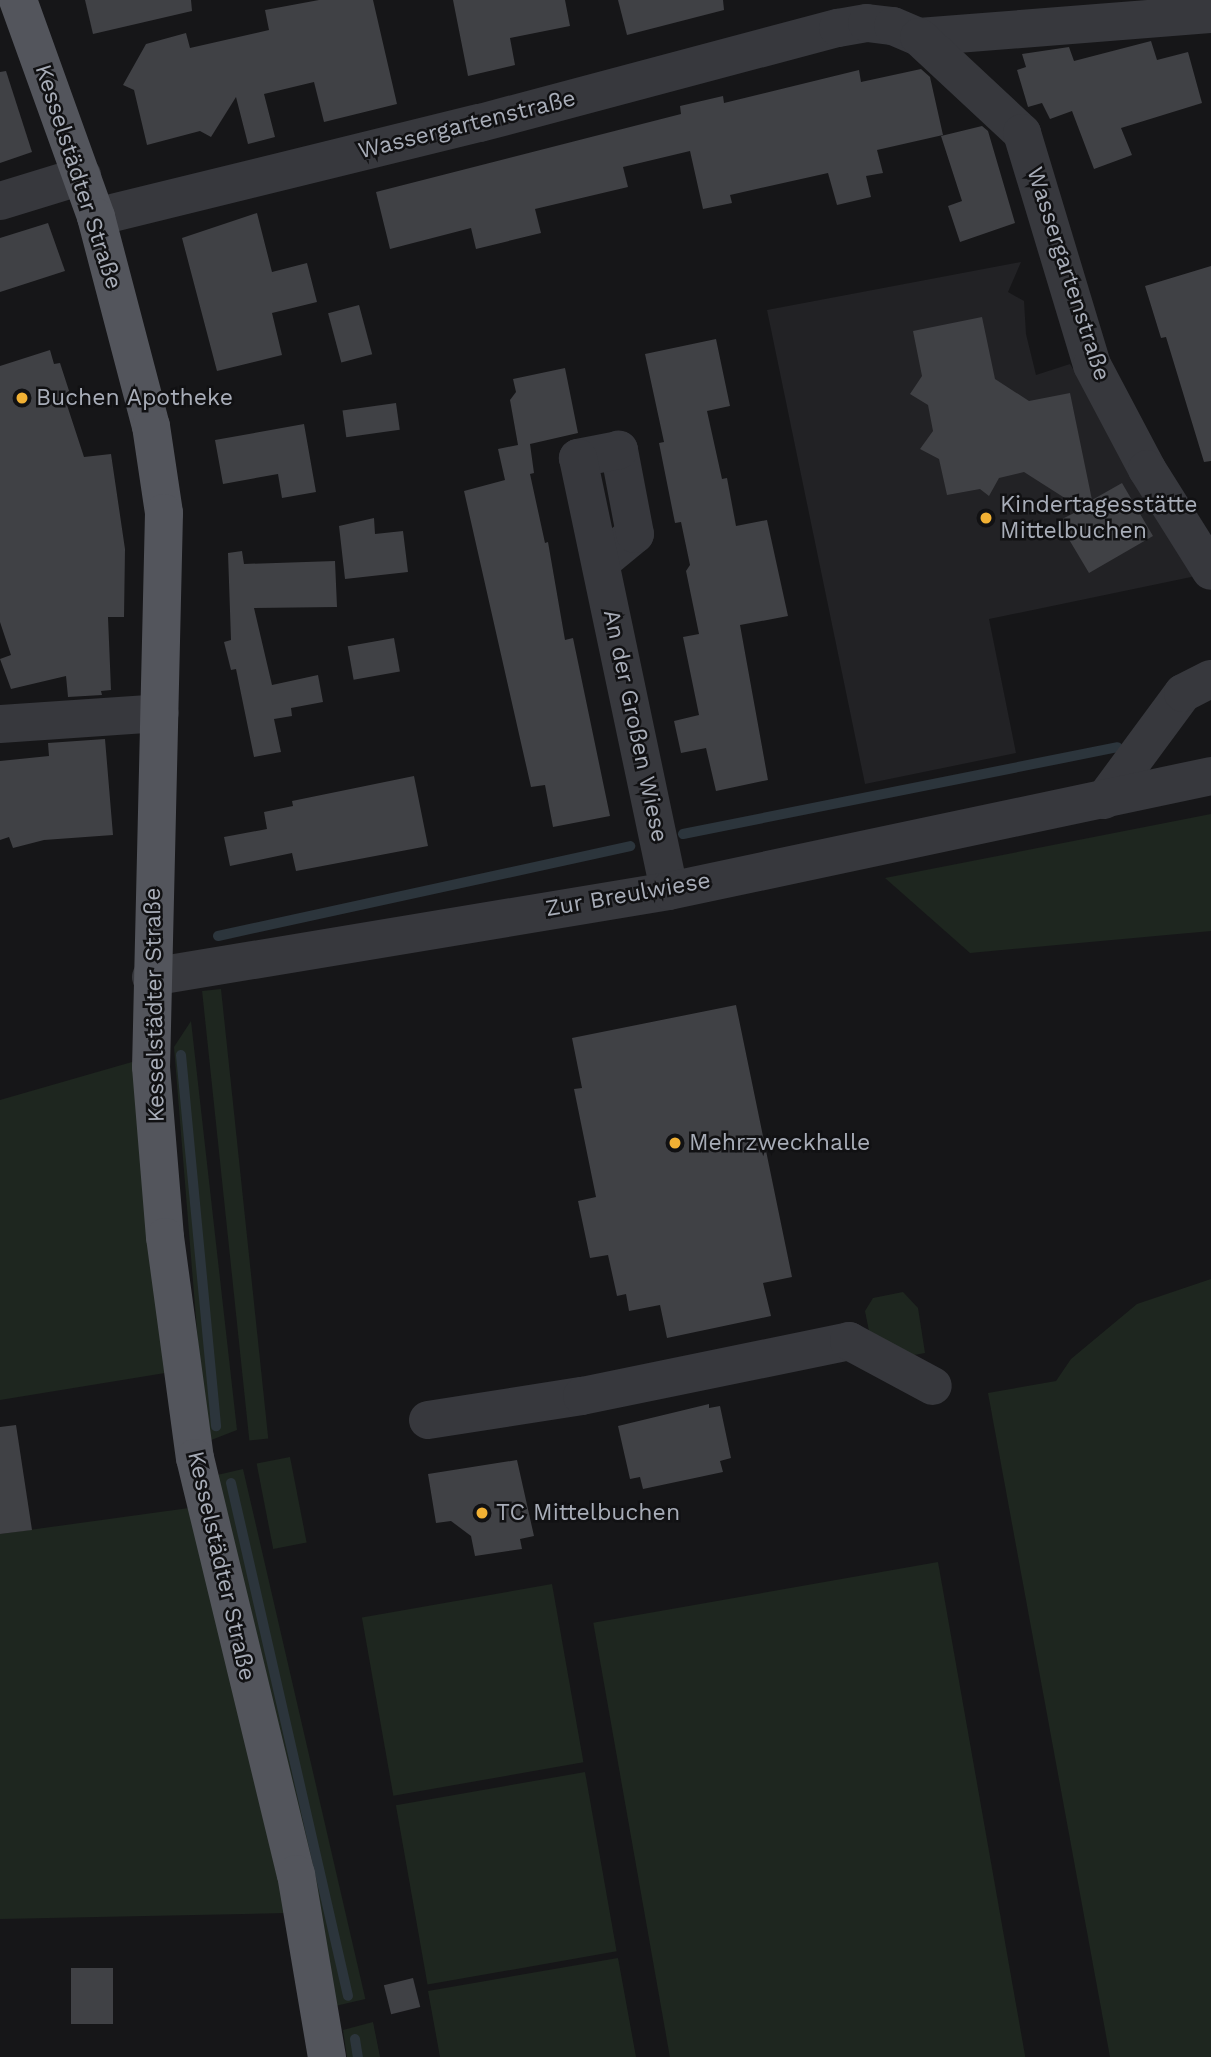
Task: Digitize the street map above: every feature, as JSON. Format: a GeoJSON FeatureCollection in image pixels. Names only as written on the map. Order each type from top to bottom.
{"type":"FeatureCollection","features":[{"type":"Feature","properties":{"kind":"main road","name":"Kesselstädter Straße"},"geometry":{"type":"LineString","coordinates":[[18,0],[96,217],[151,426],[164,513],[151,977],[151,1067],[164,1224],[192,1444],[296,1874],[327,2057]]}},
{"type":"Feature","properties":{"kind":"street","name":"Wassergartenstraße"},"geometry":{"type":"LineString","coordinates":[[96,217],[480,123],[836,14],[867,23],[893,26],[919,37],[1022,132],[1092,365],[1147,469],[1211,571]]}},
{"type":"Feature","properties":{"kind":"street","name":"Wassergartenstraße"},"geometry":{"type":"LineString","coordinates":[[919,37],[1211,14]]}},
{"type":"Feature","properties":{"kind":"street"},"geometry":{"type":"LineString","coordinates":[[0,201],[82,176]]}},
{"type":"Feature","properties":{"kind":"street","name":"An der Großen Wiese"},"geometry":{"type":"LineString","coordinates":[[601,562],[669,891]]}},
{"type":"Feature","properties":{"kind":"street"},"geometry":{"type":"LineString","coordinates":[[1104,800],[1183,694],[1211,679]]}},
{"type":"Feature","properties":{"kind":"street"},"geometry":{"type":"LineString","coordinates":[[0,724],[160,713]]}},
{"type":"Feature","properties":{"kind":"street","name":"Zur Breulwiese"},"geometry":{"type":"LineString","coordinates":[[151,977],[669,891],[1211,776]]}},
{"type":"Feature","properties":{"kind":"street"},"geometry":{"type":"LineString","coordinates":[[428,1420],[582,1396],[849,1340],[933,1386]]}},
{"type":"Feature","properties":{"kind":"shaded area","name":"Kindertagesstätte Mittelbuchen"},"geometry":{"type":"Polygon","coordinates":[[[1021,262],[1008,292],[1024,301],[1026,334],[1036,375],[1070,364],[1196,576],[989,619],[1016,753],[865,784],[767,310],[1021,262]]]}},
{"type":"Feature","properties":{"kind":"shaded area"},"geometry":{"type":"Polygon","coordinates":[[[1211,814],[1211,931],[970,953],[885,878],[1211,814]]]}},
{"type":"Feature","properties":{"kind":"shaded area"},"geometry":{"type":"Polygon","coordinates":[[[221,989],[268,1439],[249,1441],[202,991],[221,989]]]}},
{"type":"Feature","properties":{"kind":"shaded area"},"geometry":{"type":"Polygon","coordinates":[[[191,1021],[237,1430],[206,1442],[174,1047],[191,1021]]]}},
{"type":"Feature","properties":{"kind":"shaded area"},"geometry":{"type":"Polygon","coordinates":[[[132,1062],[165,1373],[0,1400],[0,1100],[132,1062]]]}},
{"type":"Feature","properties":{"kind":"shaded area"},"geometry":{"type":"Polygon","coordinates":[[[1211,1279],[1211,2057],[1110,2057],[988,1393],[1056,1381],[1071,1359],[1137,1304],[1211,1279]]]}},
{"type":"Feature","properties":{"kind":"shaded area"},"geometry":{"type":"Polygon","coordinates":[[[903,1292],[918,1308],[925,1353],[888,1360],[870,1336],[865,1311],[873,1298],[903,1292]]]}},
{"type":"Feature","properties":{"kind":"shaded area"},"geometry":{"type":"Polygon","coordinates":[[[290,1457],[307,1542],[273,1549],[257,1463],[290,1457]]]}},
{"type":"Feature","properties":{"kind":"shaded area"},"geometry":{"type":"Polygon","coordinates":[[[243,1469],[365,1999],[334,2006],[212,1476],[243,1469]]]}},
{"type":"Feature","properties":{"kind":"shaded area"},"geometry":{"type":"Polygon","coordinates":[[[189,1508],[286,1913],[0,1919],[0,1534],[189,1508]]]}},
{"type":"Feature","properties":{"kind":"shaded area"},"geometry":{"type":"Polygon","coordinates":[[[938,1562],[1025,2057],[670,2057],[593,1623],[938,1562]]]}},
{"type":"Feature","properties":{"kind":"shaded area"},"geometry":{"type":"Polygon","coordinates":[[[552,1584],[583,1762],[393,1796],[362,1618],[552,1584]]]}},
{"type":"Feature","properties":{"kind":"shaded area"},"geometry":{"type":"Polygon","coordinates":[[[585,1772],[617,1951],[428,1985],[396,1805],[585,1772]]]}},
{"type":"Feature","properties":{"kind":"shaded area"},"geometry":{"type":"Polygon","coordinates":[[[618,1958],[636,2057],[440,2057],[428,1991],[618,1958]]]}},
{"type":"Feature","properties":{"kind":"shaded area"},"geometry":{"type":"Polygon","coordinates":[[[373,2022],[380,2057],[347,2057],[343,2030],[373,2022]]]}},
{"type":"Feature","properties":{"kind":"building"},"geometry":{"type":"Polygon","coordinates":[[[85,0],[191,0],[192,11],[93,34],[85,0]]]}},
{"type":"Feature","properties":{"kind":"building"},"geometry":{"type":"Polygon","coordinates":[[[319,0],[373,0],[397,104],[324,122],[314,82],[264,94],[275,137],[248,144],[236,97],[211,137],[200,131],[147,145],[134,90],[123,85],[146,44],[186,33],[190,48],[269,30],[265,10],[319,0]]]}},
{"type":"Feature","properties":{"kind":"building"},"geometry":{"type":"Polygon","coordinates":[[[453,0],[565,0],[570,26],[510,38],[515,65],[468,76],[453,0]]]}},
{"type":"Feature","properties":{"kind":"building"},"geometry":{"type":"Polygon","coordinates":[[[618,0],[723,0],[724,10],[627,35],[618,0]]]}},
{"type":"Feature","properties":{"kind":"building"},"geometry":{"type":"Polygon","coordinates":[[[1151,41],[1157,60],[1188,52],[1202,103],[1121,128],[1132,155],[1094,169],[1072,111],[1050,119],[1042,103],[1028,107],[1017,70],[1026,67],[1022,54],[1069,47],[1074,61],[1151,41]]]}},
{"type":"Feature","properties":{"kind":"building"},"geometry":{"type":"Polygon","coordinates":[[[921,69],[930,77],[943,135],[877,150],[883,173],[866,176],[871,197],[837,205],[828,173],[730,195],[732,203],[703,209],[690,151],[623,167],[628,187],[535,209],[541,233],[476,249],[471,228],[390,249],[376,192],[681,114],[680,106],[723,96],[724,103],[859,70],[861,82],[921,69]]]}},
{"type":"Feature","properties":{"kind":"building"},"geometry":{"type":"Polygon","coordinates":[[[6,71],[32,152],[0,163],[0,72],[6,71]]]}},
{"type":"Feature","properties":{"kind":"building"},"geometry":{"type":"Polygon","coordinates":[[[982,126],[988,131],[1015,223],[960,242],[948,206],[962,201],[941,136],[982,126]]]}},
{"type":"Feature","properties":{"kind":"building"},"geometry":{"type":"Polygon","coordinates":[[[257,213],[272,272],[307,263],[317,302],[272,313],[282,355],[217,371],[182,238],[257,213]]]}},
{"type":"Feature","properties":{"kind":"building"},"geometry":{"type":"Polygon","coordinates":[[[48,223],[65,271],[0,292],[0,238],[48,223]]]}},
{"type":"Feature","properties":{"kind":"building"},"geometry":{"type":"Polygon","coordinates":[[[1211,266],[1211,461],[1204,462],[1166,337],[1161,338],[1145,286],[1211,266]]]}},
{"type":"Feature","properties":{"kind":"building"},"geometry":{"type":"Polygon","coordinates":[[[359,305],[372,354],[341,363],[328,313],[359,305]]]}},
{"type":"Feature","properties":{"kind":"building"},"geometry":{"type":"Polygon","coordinates":[[[982,317],[995,379],[1029,401],[1070,393],[1092,500],[1122,483],[1153,536],[1089,573],[1058,521],[1082,509],[1024,472],[999,478],[989,496],[980,489],[947,495],[939,459],[920,449],[933,431],[928,405],[910,394],[922,376],[913,331],[982,317]]]}},
{"type":"Feature","properties":{"kind":"building"},"geometry":{"type":"Polygon","coordinates":[[[716,339],[730,406],[707,411],[722,479],[727,478],[736,526],[767,520],[788,616],[740,625],[768,780],[716,791],[706,748],[681,753],[674,721],[699,715],[683,637],[699,634],[686,571],[690,565],[681,522],[675,523],[659,443],[664,442],[645,354],[716,339]]]}},
{"type":"Feature","properties":{"kind":"building"},"geometry":{"type":"Polygon","coordinates":[[[50,350],[54,364],[60,363],[72,400],[66,402],[84,457],[111,454],[125,549],[124,617],[108,617],[111,690],[101,691],[102,695],[68,697],[66,676],[11,689],[0,659],[11,655],[0,622],[0,366],[50,350]]]}},
{"type":"Feature","properties":{"kind":"building"},"geometry":{"type":"Polygon","coordinates":[[[565,368],[578,433],[530,444],[534,473],[530,474],[545,543],[548,542],[565,640],[573,638],[610,816],[553,827],[545,785],[531,787],[464,491],[505,480],[498,449],[518,445],[510,400],[516,392],[513,379],[565,368]]]}},
{"type":"Feature","properties":{"kind":"building"},"geometry":{"type":"Polygon","coordinates":[[[396,403],[400,430],[346,437],[343,411],[396,403]]]}},
{"type":"Feature","properties":{"kind":"building"},"geometry":{"type":"Polygon","coordinates":[[[304,424],[316,492],[282,498],[278,474],[223,484],[215,440],[304,424]]]}},
{"type":"Feature","properties":{"kind":"building"},"geometry":{"type":"Polygon","coordinates":[[[374,518],[375,534],[403,531],[408,572],[345,579],[339,526],[374,518]]]}},
{"type":"Feature","properties":{"kind":"building"},"geometry":{"type":"Polygon","coordinates":[[[242,551],[244,564],[335,561],[337,607],[254,608],[272,685],[318,675],[323,702],[291,708],[292,716],[274,719],[281,752],[254,757],[236,669],[231,670],[224,642],[231,640],[228,553],[242,551]]]}},
{"type":"Feature","properties":{"kind":"building"},"geometry":{"type":"Polygon","coordinates":[[[394,638],[400,671],[354,680],[348,646],[394,638]]]}},
{"type":"Feature","properties":{"kind":"building"},"geometry":{"type":"Polygon","coordinates":[[[105,739],[113,835],[44,840],[13,848],[9,837],[0,840],[0,761],[49,756],[48,743],[105,739]]]}},
{"type":"Feature","properties":{"kind":"building"},"geometry":{"type":"Polygon","coordinates":[[[414,776],[428,846],[296,871],[292,853],[230,866],[224,837],[267,829],[264,812],[293,806],[292,801],[414,776]]]}},
{"type":"Feature","properties":{"kind":"building","name":"Mehrzweckhalle"},"geometry":{"type":"Polygon","coordinates":[[[736,1005],[792,1277],[763,1283],[771,1316],[667,1338],[660,1305],[629,1311],[626,1294],[617,1296],[608,1255],[590,1258],[578,1201],[596,1197],[574,1089],[582,1088],[572,1038],[736,1005]]]}},
{"type":"Feature","properties":{"kind":"building"},"geometry":{"type":"Polygon","coordinates":[[[709,1404],[709,1408],[720,1406],[731,1458],[720,1461],[723,1472],[643,1489],[640,1477],[630,1479],[618,1426],[709,1404]]]}},
{"type":"Feature","properties":{"kind":"building"},"geometry":{"type":"Polygon","coordinates":[[[16,1425],[32,1530],[0,1534],[0,1427],[16,1425]]]}},
{"type":"Feature","properties":{"kind":"building","name":"TC Mittelbuchen"},"geometry":{"type":"Polygon","coordinates":[[[517,1460],[534,1536],[520,1539],[522,1549],[475,1556],[471,1536],[451,1521],[436,1523],[428,1474],[517,1460]]]}},
{"type":"Feature","properties":{"kind":"building"},"geometry":{"type":"Polygon","coordinates":[[[71,1968],[113,1968],[113,2024],[71,2024],[71,1968]]]}},
{"type":"Feature","properties":{"kind":"building"},"geometry":{"type":"Polygon","coordinates":[[[413,1978],[420,2007],[391,2014],[384,1985],[413,1978]]]}},
{"type":"Feature","properties":{"kind":"waterway"},"geometry":{"type":"LineString","coordinates":[[683,834],[1117,747]]}},
{"type":"Feature","properties":{"kind":"waterway"},"geometry":{"type":"LineString","coordinates":[[218,936],[630,846]]}},
{"type":"Feature","properties":{"kind":"waterway"},"geometry":{"type":"LineString","coordinates":[[181,1055],[216,1426]]}},
{"type":"Feature","properties":{"kind":"waterway"},"geometry":{"type":"LineString","coordinates":[[231,1483],[348,1996]]}},
{"type":"Feature","properties":{"kind":"waterway"},"geometry":{"type":"LineString","coordinates":[[355,2039],[358,2057]]}},
{"type":"Feature","properties":{"kind":"place","name":"Buchen Apotheke"},"geometry":{"type":"Point","coordinates":[22,398]}},
{"type":"Feature","properties":{"kind":"place","name":"Kindertagesstätte Mittelbuchen"},"geometry":{"type":"Point","coordinates":[986,518]}},
{"type":"Feature","properties":{"kind":"place","name":"Mehrzweckhalle"},"geometry":{"type":"Point","coordinates":[675,1143]}},
{"type":"Feature","properties":{"kind":"place","name":"TC Mittelbuchen"},"geometry":{"type":"Point","coordinates":[482,1513]}}]}
